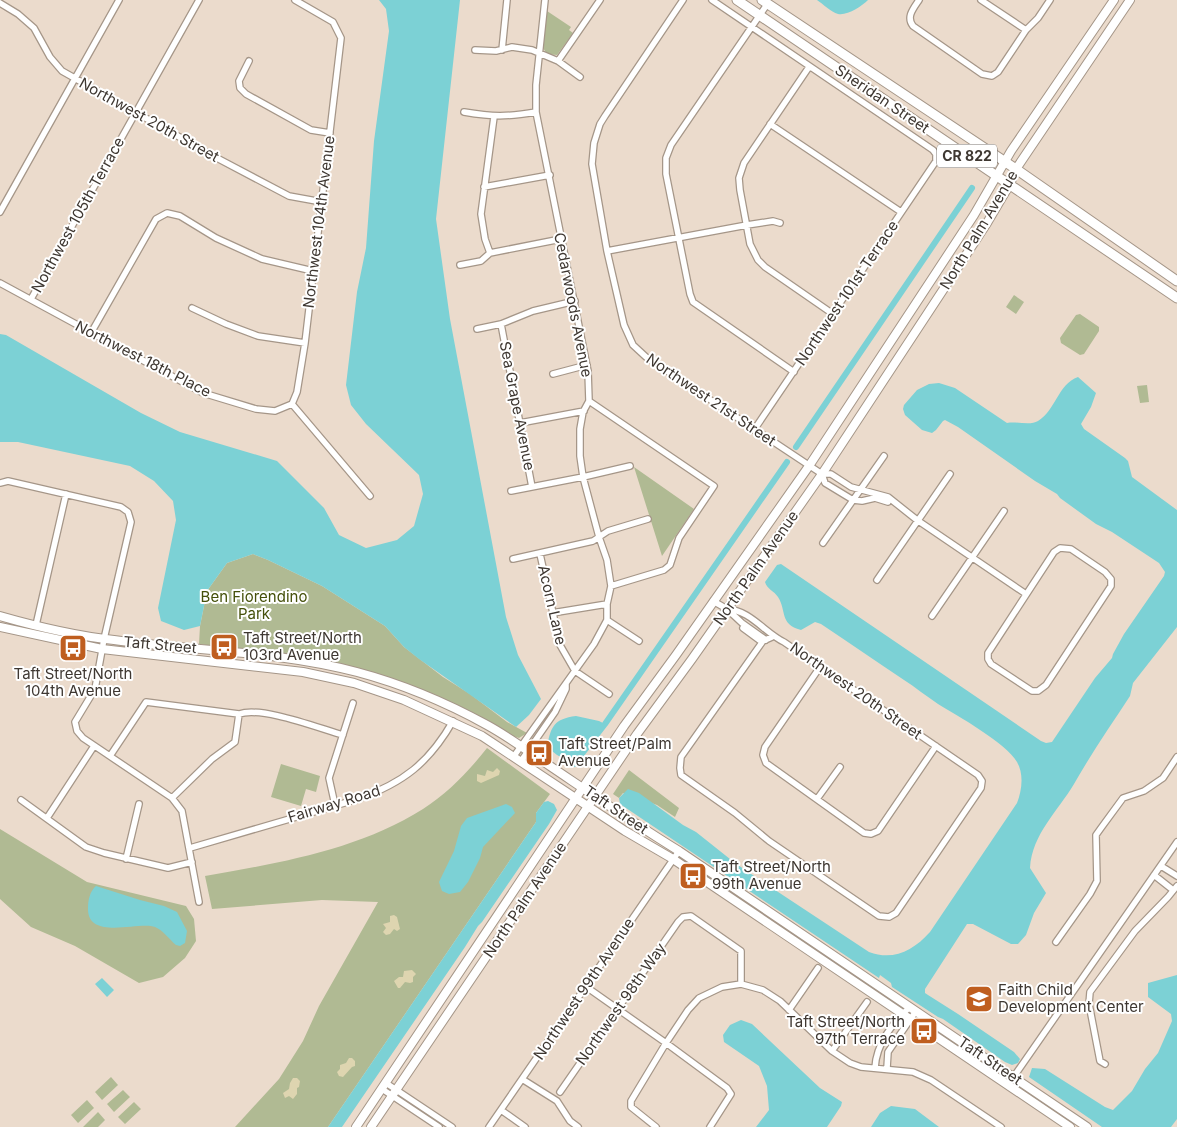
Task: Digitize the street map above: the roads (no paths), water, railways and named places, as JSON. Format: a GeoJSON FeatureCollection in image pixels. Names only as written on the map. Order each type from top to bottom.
{"type":"FeatureCollection","features":[{"type":"Feature","properties":{"kind":"main road","name":"Sheridan Street"},"geometry":{"type":"LineString","coordinates":[[737,0],[1177,298]]}},
{"type":"Feature","properties":{"kind":"main road","name":"North Palm Avenue"},"geometry":{"type":"LineString","coordinates":[[356,1127],[624,726],[809,466],[974,215],[1005,162],[1114,0]]}},
{"type":"Feature","properties":{"kind":"main road","name":"North Palm Avenue"},"geometry":{"type":"LineString","coordinates":[[371,1127],[637,734],[822,474],[987,223],[1010,184],[1016,169],[1130,0]]}},
{"type":"Feature","properties":{"kind":"main road","name":"Sheridan Street"},"geometry":{"type":"LineString","coordinates":[[765,2],[1016,169],[1177,281]]}},
{"type":"Feature","properties":{"kind":"main road","name":"Taft Street"},"geometry":{"type":"LineString","coordinates":[[0,616],[103,644],[292,658],[357,672],[408,689],[454,708],[488,725],[679,851],[1087,1127]]}},
{"type":"Feature","properties":{"kind":"main road","name":"Taft Street"},"geometry":{"type":"LineString","coordinates":[[0,627],[103,644],[303,672],[354,683],[404,700],[452,721],[482,736],[625,831],[674,859],[1070,1127]]}},
{"type":"Feature","properties":{"kind":"street"},"geometry":{"type":"LineString","coordinates":[[0,212],[119,0]]}},
{"type":"Feature","properties":{"kind":"street","name":"Northwest 105th Terrace"},"geometry":{"type":"LineString","coordinates":[[30,299],[199,0]]}},
{"type":"Feature","properties":{"kind":"street","name":"Northwest 104th Avenue"},"geometry":{"type":"LineString","coordinates":[[292,404],[298,392],[305,343],[341,38],[333,22],[296,0]]}},
{"type":"Feature","properties":{"kind":"street"},"geometry":{"type":"LineString","coordinates":[[502,50],[507,0]]}},
{"type":"Feature","properties":{"kind":"street","name":"Cedarwoods Avenue"},"geometry":{"type":"LineString","coordinates":[[545,0],[536,85],[536,112],[575,301],[586,365],[589,402]]}},
{"type":"Feature","properties":{"kind":"street"},"geometry":{"type":"LineString","coordinates":[[558,61],[600,0]]}},
{"type":"Feature","properties":{"kind":"street","name":"Northwest 21st Street"},"geometry":{"type":"LineString","coordinates":[[683,0],[600,124],[594,143],[592,164],[607,251],[624,325],[633,345],[646,357],[754,430],[822,474],[831,474],[849,486],[882,495],[898,504],[900,508]]}},
{"type":"Feature","properties":{"kind":"street"},"geometry":{"type":"LineString","coordinates":[[712,0],[809,67],[744,164],[739,178],[740,190],[750,244],[758,260],[765,267],[833,314]]}},
{"type":"Feature","properties":{"kind":"street"},"geometry":{"type":"LineString","coordinates":[[919,0],[911,12],[910,20],[913,26],[982,74],[992,76],[998,72],[1026,30],[1038,18],[1050,0]]}},
{"type":"Feature","properties":{"kind":"street"},"geometry":{"type":"LineString","coordinates":[[981,0],[1026,30]]}},
{"type":"Feature","properties":{"kind":"street"},"geometry":{"type":"LineString","coordinates":[[765,2],[759,15],[671,145],[666,158],[666,174],[678,239],[693,302],[794,372]]}},
{"type":"Feature","properties":{"kind":"street","name":"Northwest 20th Street"},"geometry":{"type":"LineString","coordinates":[[0,3],[18,14],[34,28],[50,57],[62,71],[289,196],[322,202]]}},
{"type":"Feature","properties":{"kind":"street"},"geometry":{"type":"LineString","coordinates":[[475,50],[502,50],[512,47],[539,53],[558,61],[580,77]]}},
{"type":"Feature","properties":{"kind":"street"},"geometry":{"type":"LineString","coordinates":[[249,61],[239,82],[240,88],[246,94],[311,130],[330,133]]}},
{"type":"Feature","properties":{"kind":"street","name":"Northwest 101st Terrace"},"geometry":{"type":"LineString","coordinates":[[754,430],[936,161],[936,154],[933,150],[809,67]]}},
{"type":"Feature","properties":{"kind":"street"},"geometry":{"type":"LineString","coordinates":[[464,112],[494,117],[536,112]]}},
{"type":"Feature","properties":{"kind":"street"},"geometry":{"type":"LineString","coordinates":[[490,253],[482,224],[482,206],[494,117]]}},
{"type":"Feature","properties":{"kind":"street"},"geometry":{"type":"LineString","coordinates":[[770,124],[901,212]]}},
{"type":"Feature","properties":{"kind":"street"},"geometry":{"type":"LineString","coordinates":[[484,187],[550,175]]}},
{"type":"Feature","properties":{"kind":"street"},"geometry":{"type":"LineString","coordinates":[[92,333],[156,219],[167,213],[180,216],[216,238],[262,259],[313,271]]}},
{"type":"Feature","properties":{"kind":"street"},"geometry":{"type":"LineString","coordinates":[[607,251],[678,239],[747,224],[773,221],[780,223]]}},
{"type":"Feature","properties":{"kind":"street"},"geometry":{"type":"LineString","coordinates":[[460,265],[481,261],[490,253],[561,239]]}},
{"type":"Feature","properties":{"kind":"street","name":"Northwest 18th Place"},"geometry":{"type":"LineString","coordinates":[[0,283],[202,393],[256,409],[275,411],[292,404]]}},
{"type":"Feature","properties":{"kind":"street"},"geometry":{"type":"LineString","coordinates":[[477,329],[502,324],[533,311],[575,301]]}},
{"type":"Feature","properties":{"kind":"street"},"geometry":{"type":"LineString","coordinates":[[192,308],[258,336],[305,343]]}},
{"type":"Feature","properties":{"kind":"street","name":"Sea Grape Avenue"},"geometry":{"type":"LineString","coordinates":[[502,324],[532,487]]}},
{"type":"Feature","properties":{"kind":"street"},"geometry":{"type":"LineString","coordinates":[[553,374],[586,365]]}},
{"type":"Feature","properties":{"kind":"street"},"geometry":{"type":"LineString","coordinates":[[518,759],[520,746],[594,644],[607,620],[607,604],[611,586],[607,560],[598,536],[583,477],[580,456],[584,411],[589,402],[714,486],[679,538],[670,565],[664,570],[611,586]]}},
{"type":"Feature","properties":{"kind":"street"},"geometry":{"type":"LineString","coordinates":[[292,404],[370,496]]}},
{"type":"Feature","properties":{"kind":"street"},"geometry":{"type":"LineString","coordinates":[[520,423],[584,411]]}},
{"type":"Feature","properties":{"kind":"street"},"geometry":{"type":"LineString","coordinates":[[823,543],[884,456]]}},
{"type":"Feature","properties":{"kind":"street"},"geometry":{"type":"LineString","coordinates":[[511,491],[630,466]]}},
{"type":"Feature","properties":{"kind":"street","name":"Northwest 21st Street"},"geometry":{"type":"LineString","coordinates":[[822,474],[826,483],[853,500],[881,499],[900,508],[1026,594]]}},
{"type":"Feature","properties":{"kind":"street"},"geometry":{"type":"LineString","coordinates":[[877,580],[950,474]]}},
{"type":"Feature","properties":{"kind":"street"},"geometry":{"type":"LineString","coordinates":[[0,483],[8,481],[66,494],[121,507],[128,512],[131,522],[103,644],[95,689],[74,722],[80,735],[172,798],[182,811],[199,902]]}},
{"type":"Feature","properties":{"kind":"street"},"geometry":{"type":"LineString","coordinates":[[843,495],[849,486]]}},
{"type":"Feature","properties":{"kind":"street"},"geometry":{"type":"LineString","coordinates":[[36,625],[66,494]]}},
{"type":"Feature","properties":{"kind":"street"},"geometry":{"type":"LineString","coordinates":[[932,616],[1004,511]]}},
{"type":"Feature","properties":{"kind":"street"},"geometry":{"type":"LineString","coordinates":[[513,559],[593,541],[608,531],[648,519]]}},
{"type":"Feature","properties":{"kind":"street"},"geometry":{"type":"LineString","coordinates":[[1063,547],[1070,549],[1105,572],[1112,581],[1110,590],[1046,686],[1041,690],[1035,691],[1027,688],[994,666],[988,657],[989,649],[1026,594],[1054,552],[1063,547]]}},
{"type":"Feature","properties":{"kind":"street","name":"Acorn Lane"},"geometry":{"type":"LineString","coordinates":[[540,554],[560,645],[575,671],[609,694]]}},
{"type":"Feature","properties":{"kind":"street","name":"Northwest 20th Street"},"geometry":{"type":"LineString","coordinates":[[713,601],[727,609],[740,622],[741,626],[767,640],[784,642],[978,775],[982,781],[981,788],[896,913],[889,917],[879,916],[769,841],[735,812],[681,775],[681,757],[767,640],[767,630],[737,610],[727,609]]}},
{"type":"Feature","properties":{"kind":"street"},"geometry":{"type":"LineString","coordinates":[[552,613],[607,604]]}},
{"type":"Feature","properties":{"kind":"street"},"geometry":{"type":"LineString","coordinates":[[607,620],[639,641]]}},
{"type":"Feature","properties":{"kind":"street"},"geometry":{"type":"LineString","coordinates":[[820,667],[765,747],[763,756],[766,763],[864,833],[871,834],[878,831],[936,746]]}},
{"type":"Feature","properties":{"kind":"street"},"geometry":{"type":"LineString","coordinates":[[518,759],[528,752],[555,712],[566,689],[566,684]]}},
{"type":"Feature","properties":{"kind":"street"},"geometry":{"type":"LineString","coordinates":[[110,756],[146,702],[239,714],[246,712],[264,714],[343,735]]}},
{"type":"Feature","properties":{"kind":"street"},"geometry":{"type":"LineString","coordinates":[[335,805],[329,778],[354,703]]}},
{"type":"Feature","properties":{"kind":"street"},"geometry":{"type":"LineString","coordinates":[[172,798],[212,759],[235,742],[239,714]]}},
{"type":"Feature","properties":{"kind":"street","name":"Fairway Road"},"geometry":{"type":"LineString","coordinates":[[190,848],[384,790],[422,763],[442,740],[452,721]]}},
{"type":"Feature","properties":{"kind":"street"},"geometry":{"type":"LineString","coordinates":[[47,818],[94,746]]}},
{"type":"Feature","properties":{"kind":"street"},"geometry":{"type":"LineString","coordinates":[[1056,942],[1097,881],[1096,835],[1123,798],[1145,790],[1163,778],[1177,759]]}},
{"type":"Feature","properties":{"kind":"street"},"geometry":{"type":"LineString","coordinates":[[817,799],[840,767]]}},
{"type":"Feature","properties":{"kind":"street"},"geometry":{"type":"LineString","coordinates":[[20,800],[86,847],[126,859],[168,868],[192,862]]}},
{"type":"Feature","properties":{"kind":"street"},"geometry":{"type":"LineString","coordinates":[[126,859],[139,804]]}},
{"type":"Feature","properties":{"kind":"street"},"geometry":{"type":"LineString","coordinates":[[1008,1085],[1177,842]]}},
{"type":"Feature","properties":{"kind":"street","name":"Northwest 99th Avenue"},"geometry":{"type":"LineString","coordinates":[[489,1127],[584,986],[679,851]]}},
{"type":"Feature","properties":{"kind":"street"},"geometry":{"type":"LineString","coordinates":[[1161,866],[1177,876]]}},
{"type":"Feature","properties":{"kind":"street"},"geometry":{"type":"LineString","coordinates":[[1105,1064],[1100,1061],[1089,1004],[1090,992],[1135,931],[1175,888],[1154,875]]}},
{"type":"Feature","properties":{"kind":"street","name":"Northwest 98th Way"},"geometry":{"type":"LineString","coordinates":[[560,1092],[683,917],[690,916],[741,951],[741,984]]}},
{"type":"Feature","properties":{"kind":"street"},"geometry":{"type":"LineString","coordinates":[[789,1010],[818,968]]}},
{"type":"Feature","properties":{"kind":"street"},"geometry":{"type":"LineString","coordinates":[[656,1127],[632,1107],[631,1101],[666,1042],[688,1010],[699,998],[722,987],[741,984],[763,990],[780,1001],[832,1051],[850,1063],[861,1067],[913,1072],[932,1080],[1001,1127]]}},
{"type":"Feature","properties":{"kind":"street"},"geometry":{"type":"LineString","coordinates":[[584,986],[666,1042],[726,1088],[731,1094],[710,1127]]}},
{"type":"Feature","properties":{"kind":"street"},"geometry":{"type":"LineString","coordinates":[[448,992],[458,998]]}},
{"type":"Feature","properties":{"kind":"street"},"geometry":{"type":"LineString","coordinates":[[832,1051],[867,1002]]}},
{"type":"Feature","properties":{"kind":"street"},"geometry":{"type":"LineString","coordinates":[[875,1068],[878,1049],[899,1017],[913,1009]]}},
{"type":"Feature","properties":{"kind":"street"},"geometry":{"type":"LineString","coordinates":[[887,1068],[888,1052],[910,1019],[913,1009]]}},
{"type":"Feature","properties":{"kind":"street"},"geometry":{"type":"LineString","coordinates":[[522,1079],[557,1101],[570,1121],[578,1127]]}},
{"type":"Feature","properties":{"kind":"street"},"geometry":{"type":"LineString","coordinates":[[384,1086],[452,1127]]}},
{"type":"Feature","properties":{"kind":"street"},"geometry":{"type":"LineString","coordinates":[[394,1092],[437,1126],[440,1120]]}},
{"type":"Feature","properties":{"kind":"street"},"geometry":{"type":"LineString","coordinates":[[501,1110],[525,1127]]}},
{"type":"Feature","properties":{"kind":"water"},"geometry":{"type":"Polygon","coordinates":[[[379,0],[460,0],[436,219],[450,319],[506,617],[518,655],[541,699],[529,715],[516,727],[419,659],[404,647],[385,626],[322,586],[253,554],[227,563],[207,591],[200,626],[184,630],[161,621],[158,608],[176,520],[173,501],[154,481],[130,466],[18,442],[0,442],[0,334],[6,335],[141,413],[180,432],[277,461],[324,508],[339,535],[366,548],[397,540],[414,526],[423,494],[419,475],[366,424],[351,405],[346,385],[357,292],[366,248],[374,141],[389,31],[386,9],[379,0]]]}},
{"type":"Feature","properties":{"kind":"water"},"geometry":{"type":"Polygon","coordinates":[[[817,0],[868,0],[846,14],[838,14],[817,0]]]}},
{"type":"Feature","properties":{"kind":"water"},"geometry":{"type":"Polygon","coordinates":[[[1078,377],[1096,393],[1091,407],[1081,424],[1084,429],[1125,458],[1128,461],[1132,477],[1177,510],[1177,627],[1133,683],[1130,696],[1035,844],[1030,868],[1046,893],[1034,913],[1026,935],[1018,944],[1011,944],[973,924],[967,924],[925,989],[925,993],[1014,1052],[1020,1059],[1018,1063],[1012,1065],[892,987],[891,983],[880,975],[879,978],[620,804],[619,798],[628,789],[639,793],[683,825],[696,832],[735,863],[869,952],[878,955],[894,955],[910,949],[923,939],[930,932],[1017,803],[1022,782],[1017,762],[992,738],[938,704],[821,624],[815,622],[801,630],[789,624],[786,621],[781,602],[765,582],[777,565],[781,564],[1041,741],[1046,743],[1052,742],[1095,678],[1112,658],[1124,634],[1165,572],[1159,563],[1112,532],[1096,524],[1057,494],[1035,481],[958,427],[945,420],[932,433],[922,430],[905,415],[903,409],[904,405],[917,390],[929,384],[939,383],[955,388],[1007,423],[1031,423],[1038,421],[1044,416],[1066,385],[1078,377]]]}},
{"type":"Feature","properties":{"kind":"water"},"geometry":{"type":"Polygon","coordinates":[[[576,716],[605,724],[574,764],[547,747],[550,734],[555,725],[563,719],[576,716]]]}},
{"type":"Feature","properties":{"kind":"water"},"geometry":{"type":"Polygon","coordinates":[[[548,801],[554,804],[557,810],[549,824],[342,1127],[328,1127],[536,822],[536,813],[544,802],[548,801]]]}},
{"type":"Feature","properties":{"kind":"water"},"geometry":{"type":"Polygon","coordinates":[[[506,804],[512,807],[515,813],[483,847],[480,858],[468,882],[460,892],[449,894],[442,891],[439,882],[454,851],[461,826],[467,818],[506,804]]]}},
{"type":"Feature","properties":{"kind":"water"},"geometry":{"type":"Polygon","coordinates":[[[96,886],[164,906],[177,912],[187,931],[185,943],[180,946],[176,945],[155,927],[115,928],[96,924],[90,918],[88,902],[92,890],[96,886]]]}},
{"type":"Feature","properties":{"kind":"water"},"geometry":{"type":"Polygon","coordinates":[[[1177,975],[1177,1119],[1171,1127],[1102,1127],[1029,1077],[1032,1068],[1045,1069],[1105,1107],[1113,1110],[1132,1091],[1145,1069],[1158,1053],[1172,1021],[1171,1014],[1148,997],[1148,983],[1177,975]]]}},
{"type":"Feature","properties":{"kind":"water"},"geometry":{"type":"Polygon","coordinates":[[[102,978],[114,990],[107,997],[95,984],[102,978]]]}},
{"type":"Feature","properties":{"kind":"water"},"geometry":{"type":"Polygon","coordinates":[[[741,1020],[752,1024],[820,1088],[842,1102],[827,1127],[756,1127],[769,1110],[767,1086],[759,1066],[724,1042],[723,1035],[730,1025],[741,1020]]]}},
{"type":"Feature","properties":{"kind":"water"},"geometry":{"type":"Polygon","coordinates":[[[891,1106],[915,1109],[939,1127],[871,1127],[880,1113],[891,1106]]]}},
{"type":"Feature","properties":{"kind":"waterway"},"geometry":{"type":"LineString","coordinates":[[796,447],[972,188]]}},
{"type":"Feature","properties":{"kind":"waterway"},"geometry":{"type":"LineString","coordinates":[[574,764],[605,724],[787,462]]}},
{"type":"Feature","properties":{"kind":"place","name":"Taft Street/North 103rd Avenue"},"geometry":{"type":"Point","coordinates":[224,647]}},
{"type":"Feature","properties":{"kind":"place","name":"Taft Street/North 104th Avenue"},"geometry":{"type":"Point","coordinates":[73,648]}},
{"type":"Feature","properties":{"kind":"place","name":"Taft Street/Palm Avenue"},"geometry":{"type":"Point","coordinates":[539,753]}},
{"type":"Feature","properties":{"kind":"place","name":"Taft Street/North 99th Avenue"},"geometry":{"type":"Point","coordinates":[693,876]}},
{"type":"Feature","properties":{"kind":"place","name":"Faith Child Development Center"},"geometry":{"type":"Point","coordinates":[979,999]}},
{"type":"Feature","properties":{"kind":"place","name":"Taft Street/North 97th Terrace"},"geometry":{"type":"Point","coordinates":[924,1031]}},
{"type":"Feature","properties":{"kind":"park label","name":"Ben Fiorendino Park"},"geometry":{"type":"Point","coordinates":[254,606]}}]}
